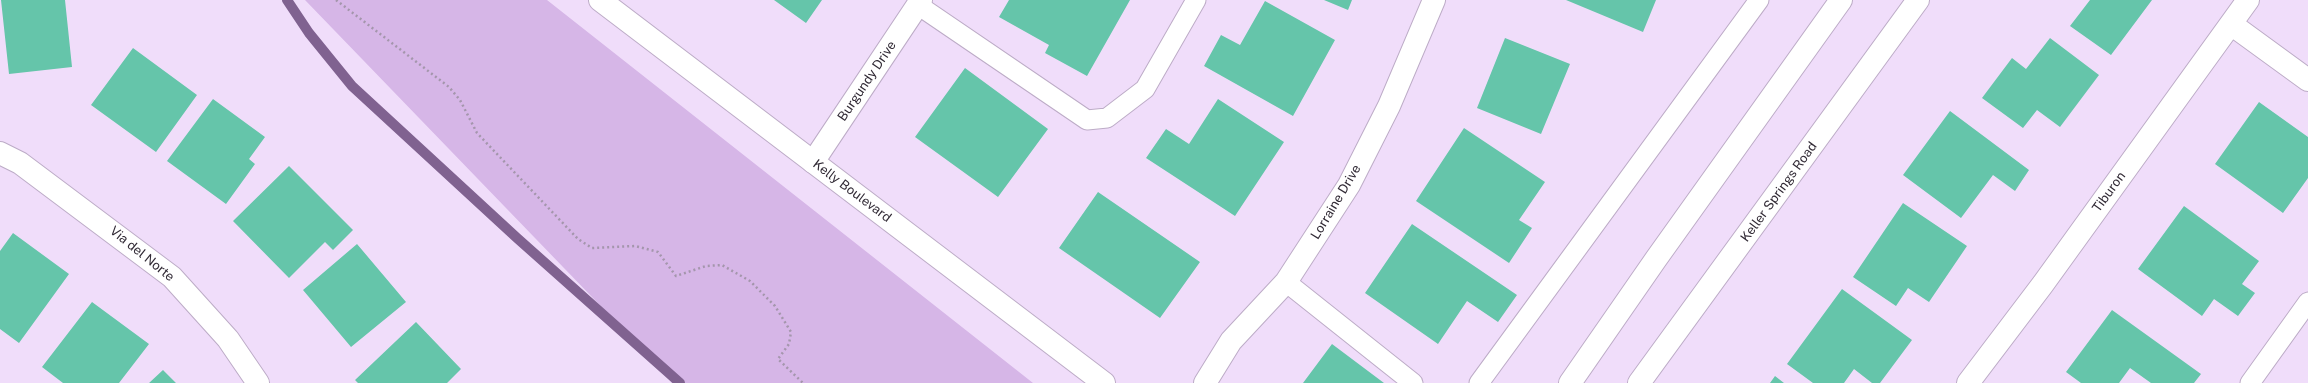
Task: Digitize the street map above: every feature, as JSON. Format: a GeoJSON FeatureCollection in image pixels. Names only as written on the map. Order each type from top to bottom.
{"type":"FeatureCollection","features":[{"type":"Feature","properties":{"kind":"street","name":"Kelly Boulevard"},"geometry":{"type":"LineString","coordinates":[[600,0],[1104,383]]}},
{"type":"Feature","properties":{"kind":"street","name":"Lorraine Drive"},"geometry":{"type":"LineString","coordinates":[[1205,383],[1231,341],[1286,282],[1349,185],[1389,106],[1434,0]]}},
{"type":"Feature","properties":{"kind":"street"},"geometry":{"type":"LineString","coordinates":[[1570,383],[1656,259],[1841,0]]}},
{"type":"Feature","properties":{"kind":"street","name":"Keller Springs Road"},"geometry":{"type":"LineString","coordinates":[[1639,383],[1918,0]]}},
{"type":"Feature","properties":{"kind":"street","name":"Tiburon"},"geometry":{"type":"LineString","coordinates":[[1968,383],[2043,284],[2248,0]]}},
{"type":"Feature","properties":{"kind":"street","name":"Burgundy Drive"},"geometry":{"type":"LineString","coordinates":[[813,162],[919,3]]}},
{"type":"Feature","properties":{"kind":"street"},"geometry":{"type":"LineString","coordinates":[[2231,24],[2308,80]]}},
{"type":"Feature","properties":{"kind":"street","name":"Via del Norte"},"geometry":{"type":"LineString","coordinates":[[0,153],[27,167],[172,277],[228,339],[258,383]]}},
{"type":"Feature","properties":{"kind":"lane"},"geometry":{"type":"LineString","coordinates":[[919,3],[1087,120],[1107,118],[1145,88],[1196,0]]}},
{"type":"Feature","properties":{"kind":"lane"},"geometry":{"type":"LineString","coordinates":[[1479,383],[1759,0]]}},
{"type":"Feature","properties":{"kind":"lane"},"geometry":{"type":"LineString","coordinates":[[1286,282],[1413,383]]}},
{"type":"Feature","properties":{"kind":"lane"},"geometry":{"type":"LineString","coordinates":[[2250,383],[2308,302]]}},
{"type":"Feature","properties":{"kind":"path"},"geometry":{"type":"LineString","coordinates":[[336,0],[449,87],[460,100],[477,133],[582,242],[592,248],[635,246],[658,252],[676,276],[706,266],[722,265],[750,281],[774,306],[791,332],[789,344],[778,359],[804,383]]}},
{"type":"Feature","properties":{"kind":"shaded area"},"geometry":{"type":"Polygon","coordinates":[[[305,0],[547,0],[1033,383],[672,383],[649,356],[305,0]]]}},
{"type":"Feature","properties":{"kind":"building"},"geometry":{"type":"Polygon","coordinates":[[[1,0],[65,0],[72,67],[9,74],[1,0]]]}},
{"type":"Feature","properties":{"kind":"building"},"geometry":{"type":"Polygon","coordinates":[[[774,0],[822,0],[806,23],[774,0]]]}},
{"type":"Feature","properties":{"kind":"building"},"geometry":{"type":"Polygon","coordinates":[[[1009,0],[1130,0],[1087,76],[1045,53],[1049,45],[999,17],[1009,0]]]}},
{"type":"Feature","properties":{"kind":"building"},"geometry":{"type":"Polygon","coordinates":[[[1324,0],[1352,0],[1348,10],[1324,0]]]}},
{"type":"Feature","properties":{"kind":"building"},"geometry":{"type":"Polygon","coordinates":[[[1566,0],[1656,0],[1643,32],[1566,0]]]}},
{"type":"Feature","properties":{"kind":"building"},"geometry":{"type":"Polygon","coordinates":[[[2090,0],[2152,0],[2111,55],[2070,26],[2090,0]]]}},
{"type":"Feature","properties":{"kind":"building"},"geometry":{"type":"Polygon","coordinates":[[[1265,1],[1335,40],[1293,116],[1204,66],[1221,35],[1240,45],[1265,1]]]}},
{"type":"Feature","properties":{"kind":"building"},"geometry":{"type":"Polygon","coordinates":[[[1505,38],[1570,64],[1541,134],[1477,108],[1505,38]]]}},
{"type":"Feature","properties":{"kind":"building"},"geometry":{"type":"Polygon","coordinates":[[[2050,38],[2099,75],[2060,127],[2037,110],[2023,128],[1982,98],[2012,58],[2026,69],[2050,38]]]}},
{"type":"Feature","properties":{"kind":"building"},"geometry":{"type":"Polygon","coordinates":[[[133,48],[197,95],[156,152],[91,105],[133,48]]]}},
{"type":"Feature","properties":{"kind":"building"},"geometry":{"type":"Polygon","coordinates":[[[965,68],[1048,129],[998,197],[915,137],[965,68]]]}},
{"type":"Feature","properties":{"kind":"building"},"geometry":{"type":"Polygon","coordinates":[[[213,99],[265,137],[249,159],[255,164],[226,204],[167,161],[213,99]]]}},
{"type":"Feature","properties":{"kind":"building"},"geometry":{"type":"Polygon","coordinates":[[[1218,99],[1284,142],[1235,216],[1146,158],[1166,129],[1189,144],[1218,99]]]}},
{"type":"Feature","properties":{"kind":"building"},"geometry":{"type":"Polygon","coordinates":[[[2259,102],[2308,137],[2308,178],[2283,213],[2215,164],[2259,102]]]}},
{"type":"Feature","properties":{"kind":"building"},"geometry":{"type":"Polygon","coordinates":[[[1950,111],[2029,170],[2015,191],[1993,175],[1961,218],[1903,175],[1950,111]]]}},
{"type":"Feature","properties":{"kind":"building"},"geometry":{"type":"Polygon","coordinates":[[[1464,128],[1545,182],[1519,220],[1532,228],[1509,263],[1416,201],[1464,128]]]}},
{"type":"Feature","properties":{"kind":"building"},"geometry":{"type":"Polygon","coordinates":[[[289,166],[353,230],[333,250],[325,242],[289,278],[233,221],[289,166]]]}},
{"type":"Feature","properties":{"kind":"building"},"geometry":{"type":"Polygon","coordinates":[[[1098,192],[1200,262],[1160,318],[1059,248],[1098,192]]]}},
{"type":"Feature","properties":{"kind":"building"},"geometry":{"type":"Polygon","coordinates":[[[1903,203],[1967,246],[1929,302],[1908,288],[1896,306],[1853,277],[1903,203]]]}},
{"type":"Feature","properties":{"kind":"building"},"geometry":{"type":"Polygon","coordinates":[[[2184,206],[2259,261],[2242,284],[2255,293],[2238,316],[2214,299],[2202,316],[2138,269],[2184,206]]]}},
{"type":"Feature","properties":{"kind":"building"},"geometry":{"type":"Polygon","coordinates":[[[1412,224],[1517,295],[1498,322],[1467,301],[1438,344],[1365,293],[1412,224]]]}},
{"type":"Feature","properties":{"kind":"building"},"geometry":{"type":"Polygon","coordinates":[[[13,233],[69,274],[19,343],[0,329],[0,251],[13,233]]]}},
{"type":"Feature","properties":{"kind":"building"},"geometry":{"type":"Polygon","coordinates":[[[357,244],[406,302],[351,347],[303,290],[357,244]]]}},
{"type":"Feature","properties":{"kind":"building"},"geometry":{"type":"Polygon","coordinates":[[[1842,289],[1912,340],[1880,383],[1872,383],[1854,369],[1844,383],[1813,383],[1787,364],[1842,289]]]}},
{"type":"Feature","properties":{"kind":"building"},"geometry":{"type":"Polygon","coordinates":[[[92,302],[149,344],[119,383],[63,383],[42,367],[92,302]]]}},
{"type":"Feature","properties":{"kind":"building"},"geometry":{"type":"Polygon","coordinates":[[[2112,310],[2201,374],[2194,383],[2151,383],[2130,368],[2119,383],[2081,383],[2066,372],[2112,310]]]}},
{"type":"Feature","properties":{"kind":"building"},"geometry":{"type":"Polygon","coordinates":[[[416,322],[461,369],[447,383],[358,383],[355,380],[416,322]]]}},
{"type":"Feature","properties":{"kind":"building"},"geometry":{"type":"Polygon","coordinates":[[[1332,344],[1384,383],[1303,383],[1332,344]]]}},
{"type":"Feature","properties":{"kind":"building"},"geometry":{"type":"Polygon","coordinates":[[[163,370],[176,383],[149,383],[163,370]]]}},
{"type":"Feature","properties":{"kind":"building"},"geometry":{"type":"Polygon","coordinates":[[[1775,376],[1784,383],[1770,383],[1775,376]]]}},
{"type":"Feature","properties":{"kind":"waterway"},"geometry":{"type":"LineString","coordinates":[[287,0],[309,33],[352,86],[517,238],[680,383]]}}]}
